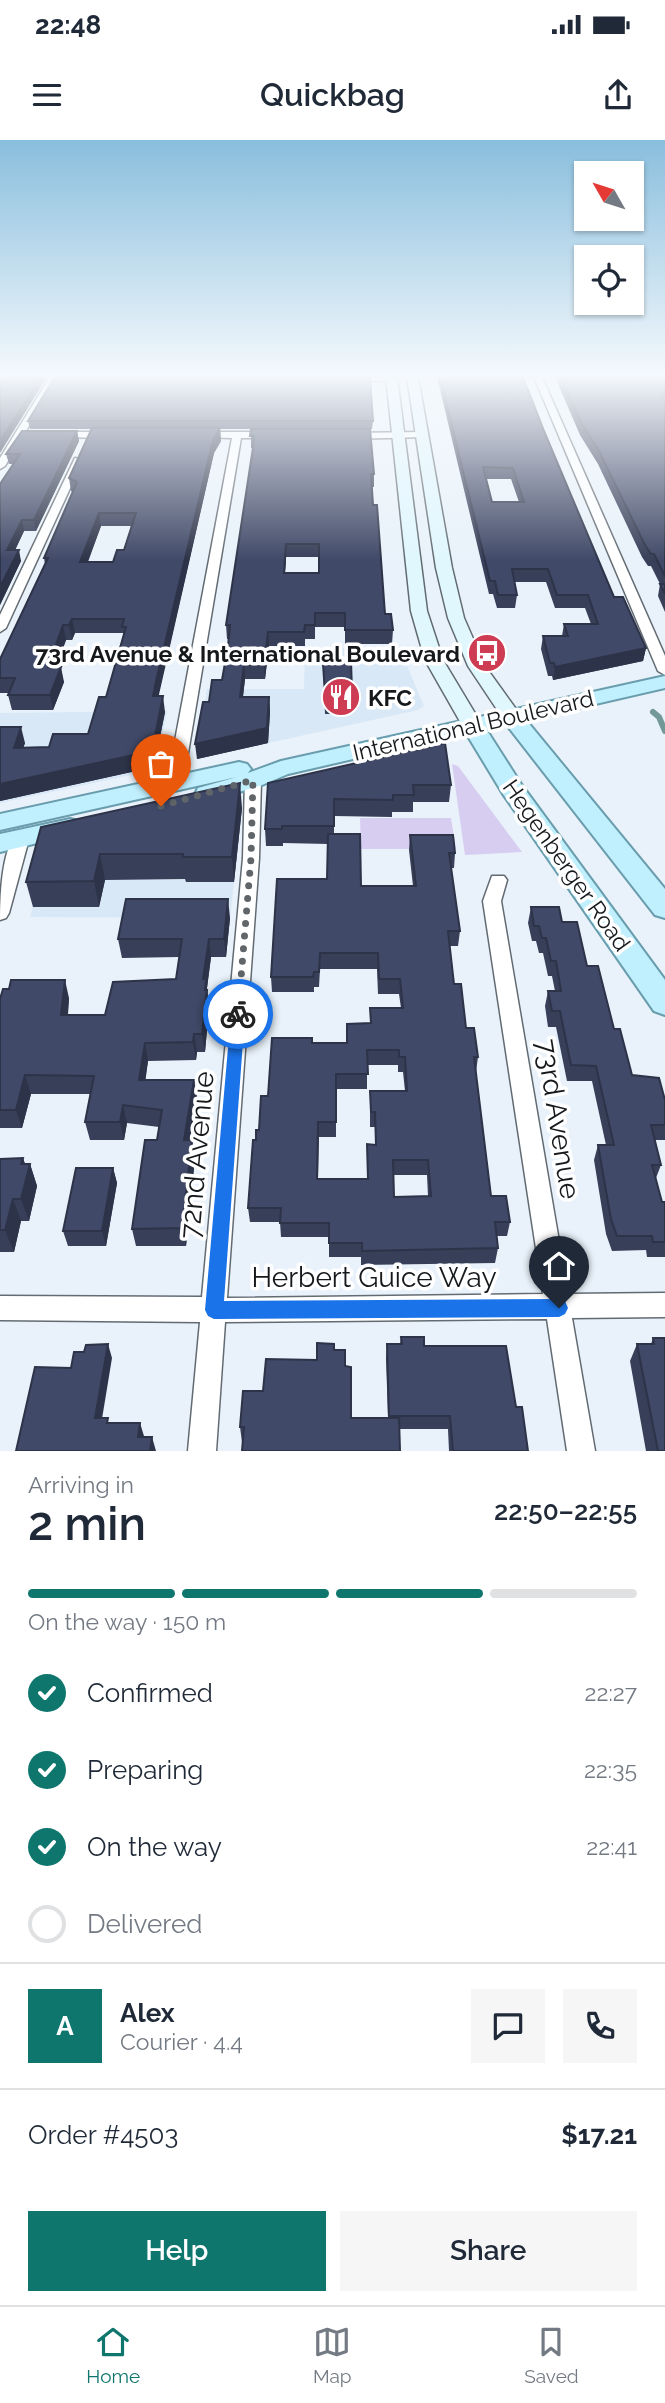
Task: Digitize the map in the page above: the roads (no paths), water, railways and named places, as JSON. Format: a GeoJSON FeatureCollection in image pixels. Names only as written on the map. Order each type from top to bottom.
{"type":"FeatureCollection","features":[{"type":"Feature","properties":{"kind":"main road"},"geometry":{"type":"LineString","coordinates":[[397,438],[419,611],[444,681],[472,725]]}},
{"type":"Feature","properties":{"kind":"main road"},"geometry":{"type":"LineString","coordinates":[[423,438],[446,587],[453,610],[473,663],[494,696],[512,716]]}},
{"type":"Feature","properties":{"kind":"main road","name":"International Boulevard"},"geometry":{"type":"LineString","coordinates":[[11,841],[187,800],[253,780],[281,768],[665,682]]}},
{"type":"Feature","properties":{"kind":"main road","name":"Hegenberger Road"},"geometry":{"type":"LineString","coordinates":[[512,716],[665,908]]}},
{"type":"Feature","properties":{"kind":"main road","name":"Hegenberger Road"},"geometry":{"type":"LineString","coordinates":[[472,725],[512,789],[665,1003]]}},
{"type":"Feature","properties":{"kind":"main road","name":"International Boulevard"},"geometry":{"type":"LineString","coordinates":[[0,822],[242,768],[281,768]]}},
{"type":"Feature","properties":{"kind":"street"},"geometry":{"type":"LineString","coordinates":[[0,466],[17,438]]}},
{"type":"Feature","properties":{"kind":"street"},"geometry":{"type":"LineString","coordinates":[[0,628],[88,438]]}},
{"type":"Feature","properties":{"kind":"street"},"geometry":{"type":"LineString","coordinates":[[175,783],[236,438]]}},
{"type":"Feature","properties":{"kind":"street"},"geometry":{"type":"LineString","coordinates":[[564,438],[665,671]]}},
{"type":"Feature","properties":{"kind":"street","name":"72nd Avenue"},"geometry":{"type":"LineString","coordinates":[[202,1451],[251,858],[253,780]]}},
{"type":"Feature","properties":{"kind":"street"},"geometry":{"type":"LineString","coordinates":[[0,914],[11,841]]}},
{"type":"Feature","properties":{"kind":"street","name":"73rd Avenue"},"geometry":{"type":"LineString","coordinates":[[498,880],[492,901],[581,1451]]}},
{"type":"Feature","properties":{"kind":"street","name":"Herbert Guice Way"},"geometry":{"type":"LineString","coordinates":[[0,1308],[214,1310],[665,1305]]}},
{"type":"Feature","properties":{"kind":"waterway"},"geometry":{"type":"LineString","coordinates":[[653,712],[659,717],[665,731]]}},
{"type":"Feature","properties":{"kind":"place","name":"73rd Avenue & International Boulevard"},"geometry":{"type":"Point","coordinates":[487,653]}},
{"type":"Feature","properties":{"kind":"place","name":"KFC"},"geometry":{"type":"Point","coordinates":[341,697]}}]}
